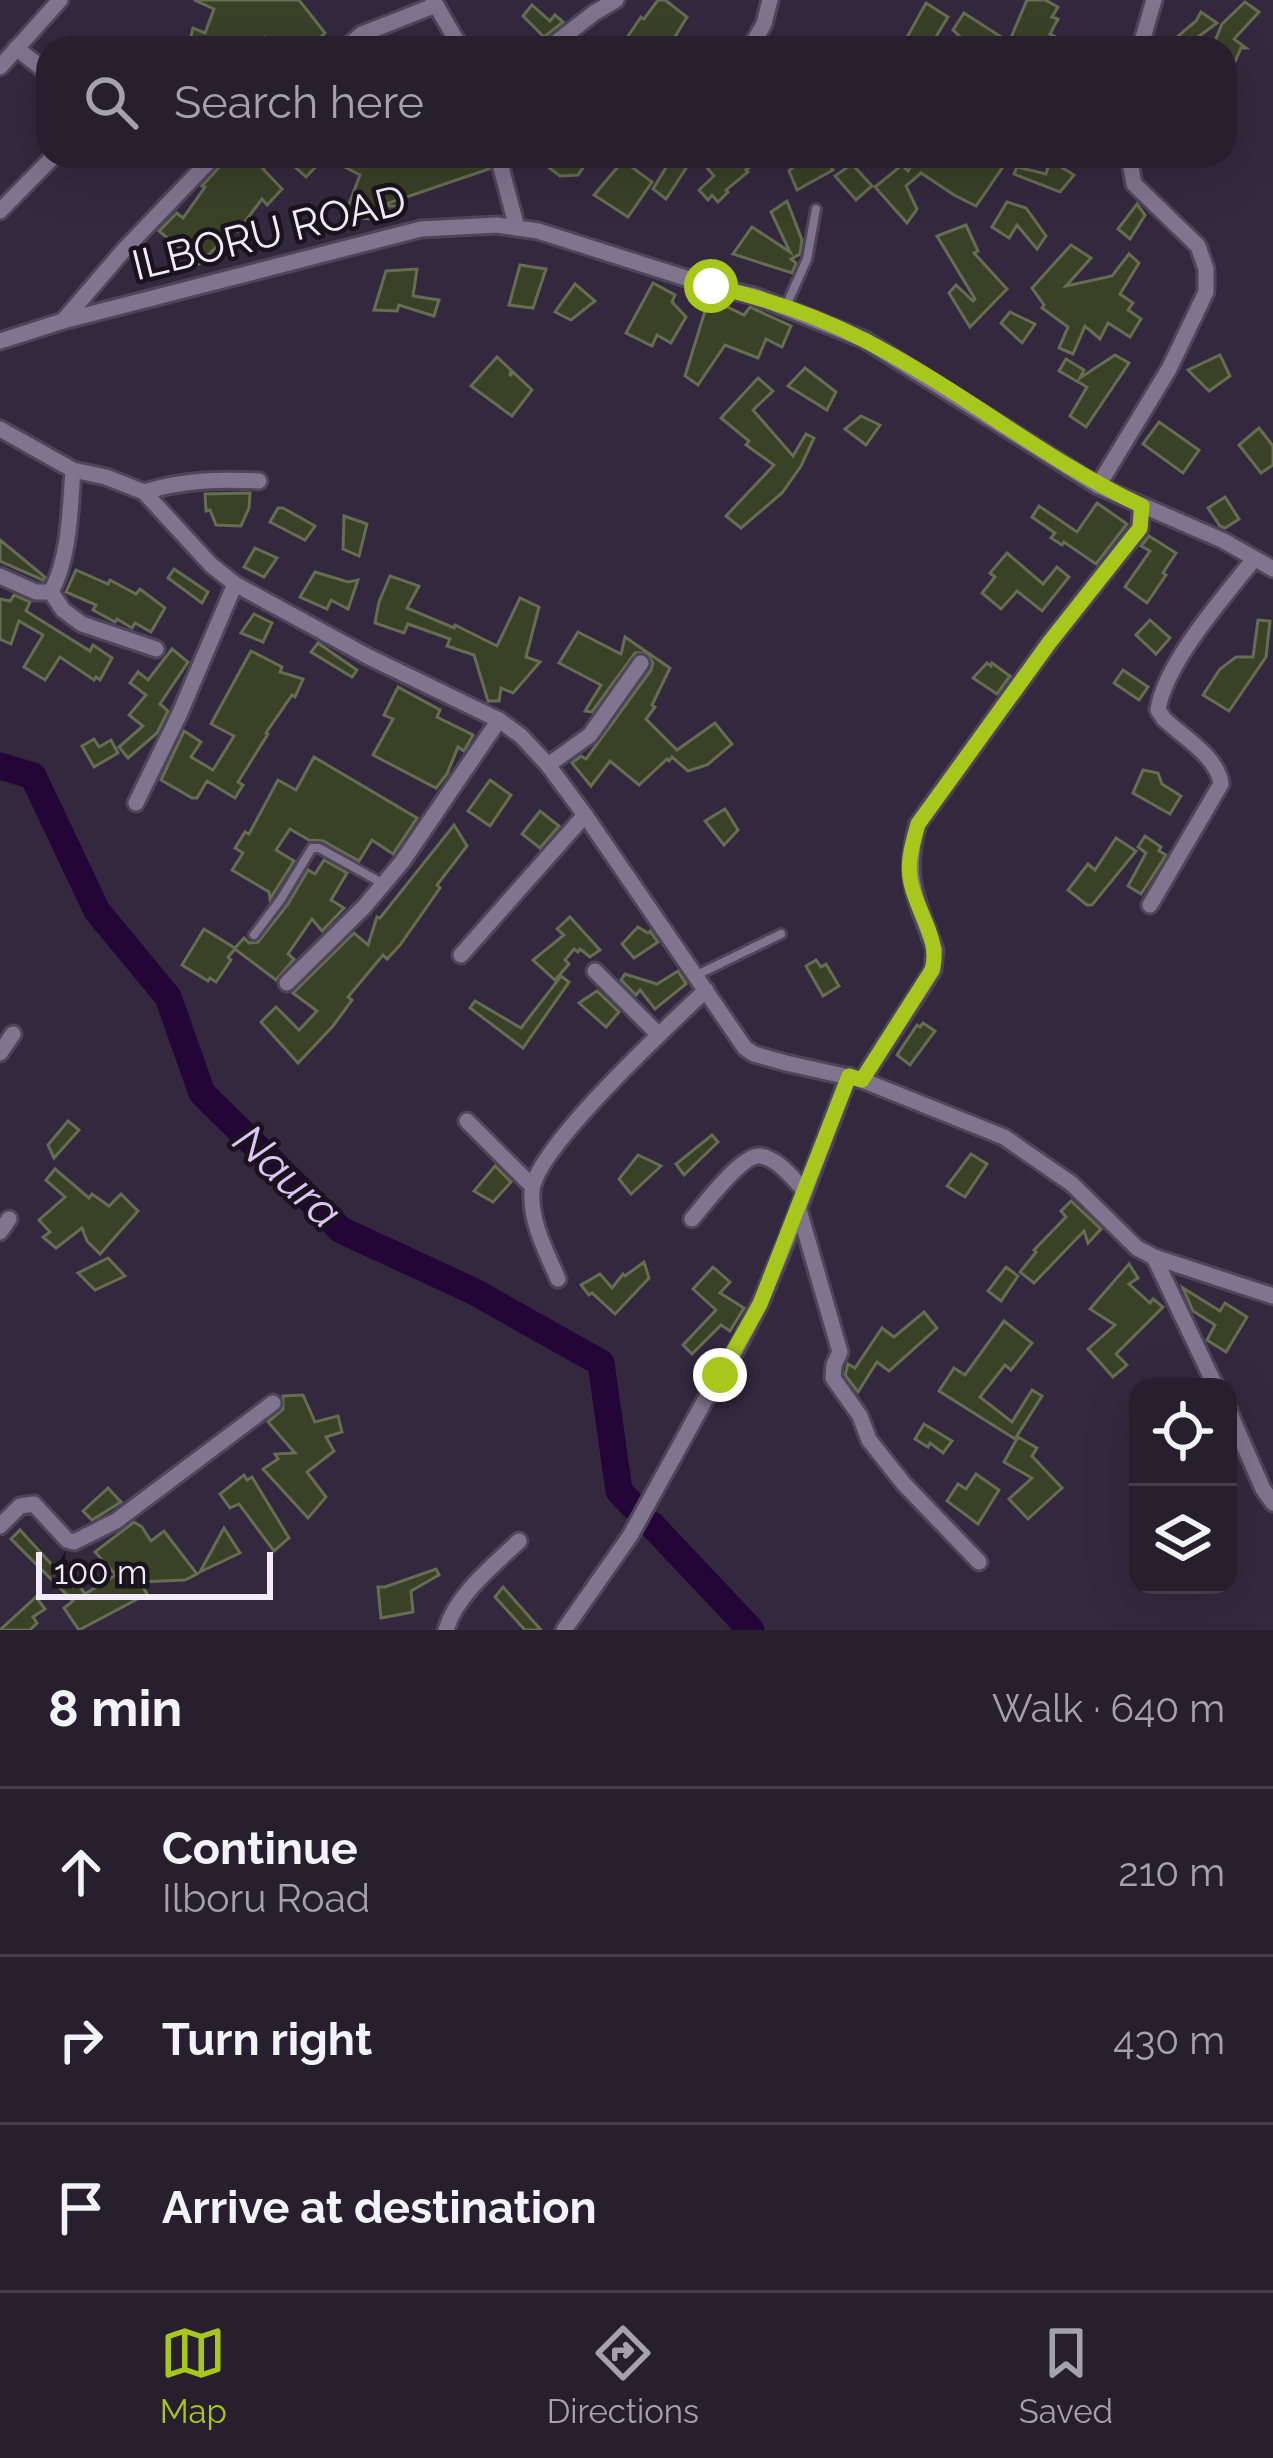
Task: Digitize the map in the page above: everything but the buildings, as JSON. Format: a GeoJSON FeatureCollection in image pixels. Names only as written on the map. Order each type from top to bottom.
{"type":"FeatureCollection","features":[{"type":"Feature","properties":{"kind":"street"},"geometry":{"type":"LineString","coordinates":[[0,67],[60,0]]}},
{"type":"Feature","properties":{"kind":"street"},"geometry":{"type":"LineString","coordinates":[[564,36],[616,0]]}},
{"type":"Feature","properties":{"kind":"street"},"geometry":{"type":"LineString","coordinates":[[756,36],[770,0]]}},
{"type":"Feature","properties":{"kind":"street"},"geometry":{"type":"LineString","coordinates":[[1144,36],[1154,0]]}},
{"type":"Feature","properties":{"kind":"street"},"geometry":{"type":"LineString","coordinates":[[360,36],[434,2],[453,36]]}},
{"type":"Feature","properties":{"kind":"street"},"geometry":{"type":"LineString","coordinates":[[16,48],[36,64]]}},
{"type":"Feature","properties":{"kind":"street"},"geometry":{"type":"LineString","coordinates":[[0,211],[42,168]]}},
{"type":"Feature","properties":{"kind":"street"},"geometry":{"type":"LineString","coordinates":[[63,321],[203,168]]}},
{"type":"Feature","properties":{"kind":"street"},"geometry":{"type":"LineString","coordinates":[[500,168],[517,228]]}},
{"type":"Feature","properties":{"kind":"street"},"geometry":{"type":"LineString","coordinates":[[1098,485],[1169,369],[1206,292],[1206,269],[1198,246],[1134,184],[1131,168]]}},
{"type":"Feature","properties":{"kind":"street","name":"ILBORU ROAD"},"geometry":{"type":"LineString","coordinates":[[0,340],[421,230],[497,225],[538,231],[786,306],[865,340],[1098,485],[1224,541],[1273,569]]}},
{"type":"Feature","properties":{"kind":"street"},"geometry":{"type":"LineString","coordinates":[[0,429],[74,470],[144,492],[211,565],[235,584],[499,720],[520,736],[585,815],[745,1048],[856,1078],[1004,1137],[1072,1184],[1138,1248],[1273,1295]]}},
{"type":"Feature","properties":{"kind":"street"},"geometry":{"type":"LineString","coordinates":[[51,592],[64,551],[74,470]]}},
{"type":"Feature","properties":{"kind":"street"},"geometry":{"type":"LineString","coordinates":[[144,492],[210,478],[259,481]]}},
{"type":"Feature","properties":{"kind":"street"},"geometry":{"type":"LineString","coordinates":[[564,1630],[640,1519],[736,1350],[856,1078],[932,970],[935,950],[910,882],[918,824],[1049,643],[1140,528],[1142,506]]}},
{"type":"Feature","properties":{"kind":"street"},"geometry":{"type":"LineString","coordinates":[[1150,905],[1221,784],[1213,764],[1164,719],[1158,710],[1160,698],[1202,625],[1254,559]]}},
{"type":"Feature","properties":{"kind":"street"},"geometry":{"type":"LineString","coordinates":[[0,576],[36,592],[51,592]]}},
{"type":"Feature","properties":{"kind":"street"},"geometry":{"type":"LineString","coordinates":[[136,803],[235,584]]}},
{"type":"Feature","properties":{"kind":"street"},"geometry":{"type":"LineString","coordinates":[[51,592],[82,625],[156,650]]}},
{"type":"Feature","properties":{"kind":"street"},"geometry":{"type":"LineString","coordinates":[[548,765],[590,735],[641,662]]}},
{"type":"Feature","properties":{"kind":"street"},"geometry":{"type":"LineString","coordinates":[[287,983],[402,862],[499,720]]}},
{"type":"Feature","properties":{"kind":"street"},"geometry":{"type":"LineString","coordinates":[[461,955],[585,815]]}},
{"type":"Feature","properties":{"kind":"street"},"geometry":{"type":"LineString","coordinates":[[596,971],[659,1035]]}},
{"type":"Feature","properties":{"kind":"street"},"geometry":{"type":"LineString","coordinates":[[558,1279],[533,1216],[532,1186],[559,1142],[702,983]]}},
{"type":"Feature","properties":{"kind":"street"},"geometry":{"type":"LineString","coordinates":[[0,1053],[13,1034]]}},
{"type":"Feature","properties":{"kind":"street"},"geometry":{"type":"LineString","coordinates":[[467,1120],[532,1186]]}},
{"type":"Feature","properties":{"kind":"street"},"geometry":{"type":"LineString","coordinates":[[692,1219],[752,1156],[776,1162],[805,1190]]}},
{"type":"Feature","properties":{"kind":"street"},"geometry":{"type":"LineString","coordinates":[[799,1210],[841,1352],[833,1378],[860,1416],[869,1440],[979,1562]]}},
{"type":"Feature","properties":{"kind":"street"},"geometry":{"type":"LineString","coordinates":[[1154,1257],[1212,1378]]}},
{"type":"Feature","properties":{"kind":"street"},"geometry":{"type":"LineString","coordinates":[[0,1526],[20,1506],[34,1504],[67,1540],[82,1539],[116,1521],[273,1403]]}},
{"type":"Feature","properties":{"kind":"street"},"geometry":{"type":"LineString","coordinates":[[1237,1430],[1273,1502]]}},
{"type":"Feature","properties":{"kind":"street"},"geometry":{"type":"LineString","coordinates":[[452,1626],[475,1584],[519,1541]]}},
{"type":"Feature","properties":{"kind":"lane"},"geometry":{"type":"LineString","coordinates":[[786,306],[810,250],[816,209]]}},
{"type":"Feature","properties":{"kind":"lane"},"geometry":{"type":"LineString","coordinates":[[254,934],[312,848],[384,884]]}},
{"type":"Feature","properties":{"kind":"lane"},"geometry":{"type":"LineString","coordinates":[[702,983],[781,934]]}},
{"type":"Feature","properties":{"kind":"waterway","name":"Naura"},"geometry":{"type":"LineString","coordinates":[[0,766],[33,776],[97,911],[168,997],[202,1093],[341,1230],[473,1291],[601,1363],[619,1491],[633,1506]]}},
{"type":"Feature","properties":{"kind":"waterway","name":"Naura"},"geometry":{"type":"LineString","coordinates":[[652,1525],[751,1630]]}},
{"type":"Feature","properties":{"kind":"route"},"geometry":{"type":"LineString","coordinates":[[711,286],[786,306],[865,340],[1098,485],[1142,506],[1140,528],[1049,643],[918,824],[910,882],[935,950],[932,970],[862,1080],[849,1076],[760,1304],[720,1375]]}}]}
